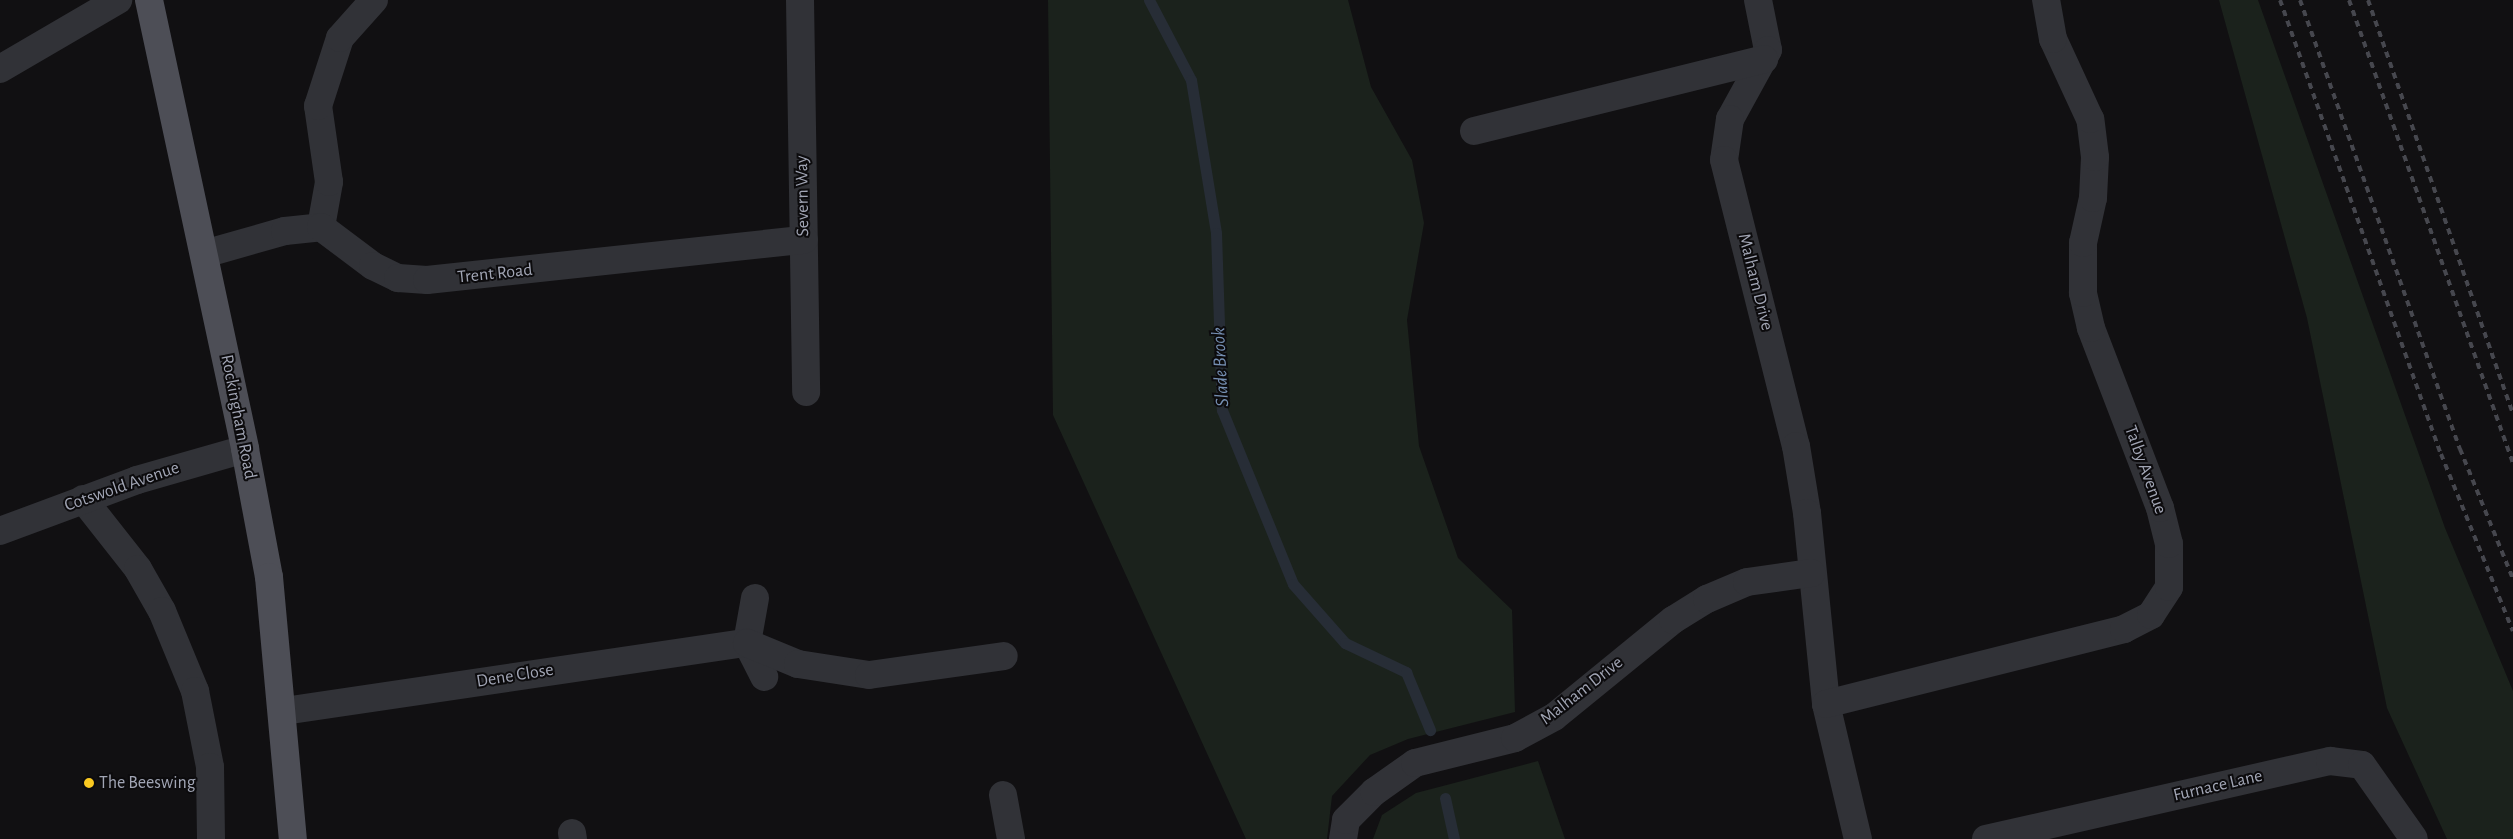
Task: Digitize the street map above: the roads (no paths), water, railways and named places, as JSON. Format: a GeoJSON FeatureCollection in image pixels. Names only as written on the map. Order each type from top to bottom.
{"type":"FeatureCollection","features":[{"type":"Feature","properties":{"kind":"main road","name":"Rockingham Road"},"geometry":{"type":"LineString","coordinates":[[149,0],[246,449],[269,577],[284,711],[293,839]]}},
{"type":"Feature","properties":{"kind":"street"},"geometry":{"type":"LineString","coordinates":[[0,68],[118,0]]}},
{"type":"Feature","properties":{"kind":"street"},"geometry":{"type":"LineString","coordinates":[[204,254],[285,230],[321,227],[329,182],[318,106],[340,38],[374,0]]}},
{"type":"Feature","properties":{"kind":"street","name":"Severn Way"},"geometry":{"type":"LineString","coordinates":[[800,0],[806,392]]}},
{"type":"Feature","properties":{"kind":"street","name":"Malham Drive"},"geometry":{"type":"LineString","coordinates":[[1758,0],[1768,50],[1730,119],[1724,160],[1796,446],[1807,513],[1826,704],[1858,839]]}},
{"type":"Feature","properties":{"kind":"street","name":"Talby Avenue"},"geometry":{"type":"LineString","coordinates":[[1826,704],[2124,629],[2151,615],[2169,587],[2169,544],[2160,508],[2091,328],[2083,293],[2083,243],[2093,198],[2095,157],[2090,119],[2053,39],[2046,0]]}},
{"type":"Feature","properties":{"kind":"street"},"geometry":{"type":"LineString","coordinates":[[1474,131],[1764,59]]}},
{"type":"Feature","properties":{"kind":"street","name":"Trent Road"},"geometry":{"type":"LineString","coordinates":[[321,227],[373,266],[398,278],[428,280],[804,240]]}},
{"type":"Feature","properties":{"kind":"street","name":"Cotswold Avenue"},"geometry":{"type":"LineString","coordinates":[[0,531],[83,499],[246,449]]}},
{"type":"Feature","properties":{"kind":"street"},"geometry":{"type":"LineString","coordinates":[[83,499],[138,569],[162,611],[195,691],[210,767],[211,839]]}},
{"type":"Feature","properties":{"kind":"street","name":"Malham Drive"},"geometry":{"type":"LineString","coordinates":[[1343,839],[1346,820],[1374,792],[1415,763],[1468,748],[1515,738],[1554,717],[1673,620],[1707,599],[1747,582],[1812,573]]}},
{"type":"Feature","properties":{"kind":"street"},"geometry":{"type":"LineString","coordinates":[[755,598],[747,642],[764,677]]}},
{"type":"Feature","properties":{"kind":"street"},"geometry":{"type":"LineString","coordinates":[[747,642],[798,664],[869,675],[1004,656]]}},
{"type":"Feature","properties":{"kind":"street","name":"Dene Close"},"geometry":{"type":"LineString","coordinates":[[284,711],[747,642]]}},
{"type":"Feature","properties":{"kind":"street","name":"Furnace Lane"},"geometry":{"type":"LineString","coordinates":[[1986,839],[2330,761],[2362,765],[2414,839]]}},
{"type":"Feature","properties":{"kind":"street"},"geometry":{"type":"LineString","coordinates":[[1003,795],[1011,839]]}},
{"type":"Feature","properties":{"kind":"waterway","name":"Slade Brook"},"geometry":{"type":"LineString","coordinates":[[1149,0],[1191,80],[1216,233],[1222,410],[1293,584],[1345,643],[1406,672],[1430,730]]}},
{"type":"Feature","properties":{"kind":"waterway","name":"Slade Brook"},"geometry":{"type":"LineString","coordinates":[[1445,798],[1454,839]]}},
{"type":"Feature","properties":{"kind":"railway"},"geometry":{"type":"LineString","coordinates":[[2280,0],[2441,454],[2513,631]]}},
{"type":"Feature","properties":{"kind":"railway"},"geometry":{"type":"LineString","coordinates":[[2300,0],[2460,449],[2513,579]]}},
{"type":"Feature","properties":{"kind":"railway"},"geometry":{"type":"LineString","coordinates":[[2349,0],[2513,464]]}},
{"type":"Feature","properties":{"kind":"railway"},"geometry":{"type":"LineString","coordinates":[[2368,0],[2513,413]]}},
{"type":"Feature","properties":{"kind":"place","name":"The Beeswing"},"geometry":{"type":"Point","coordinates":[89,783]}}]}
